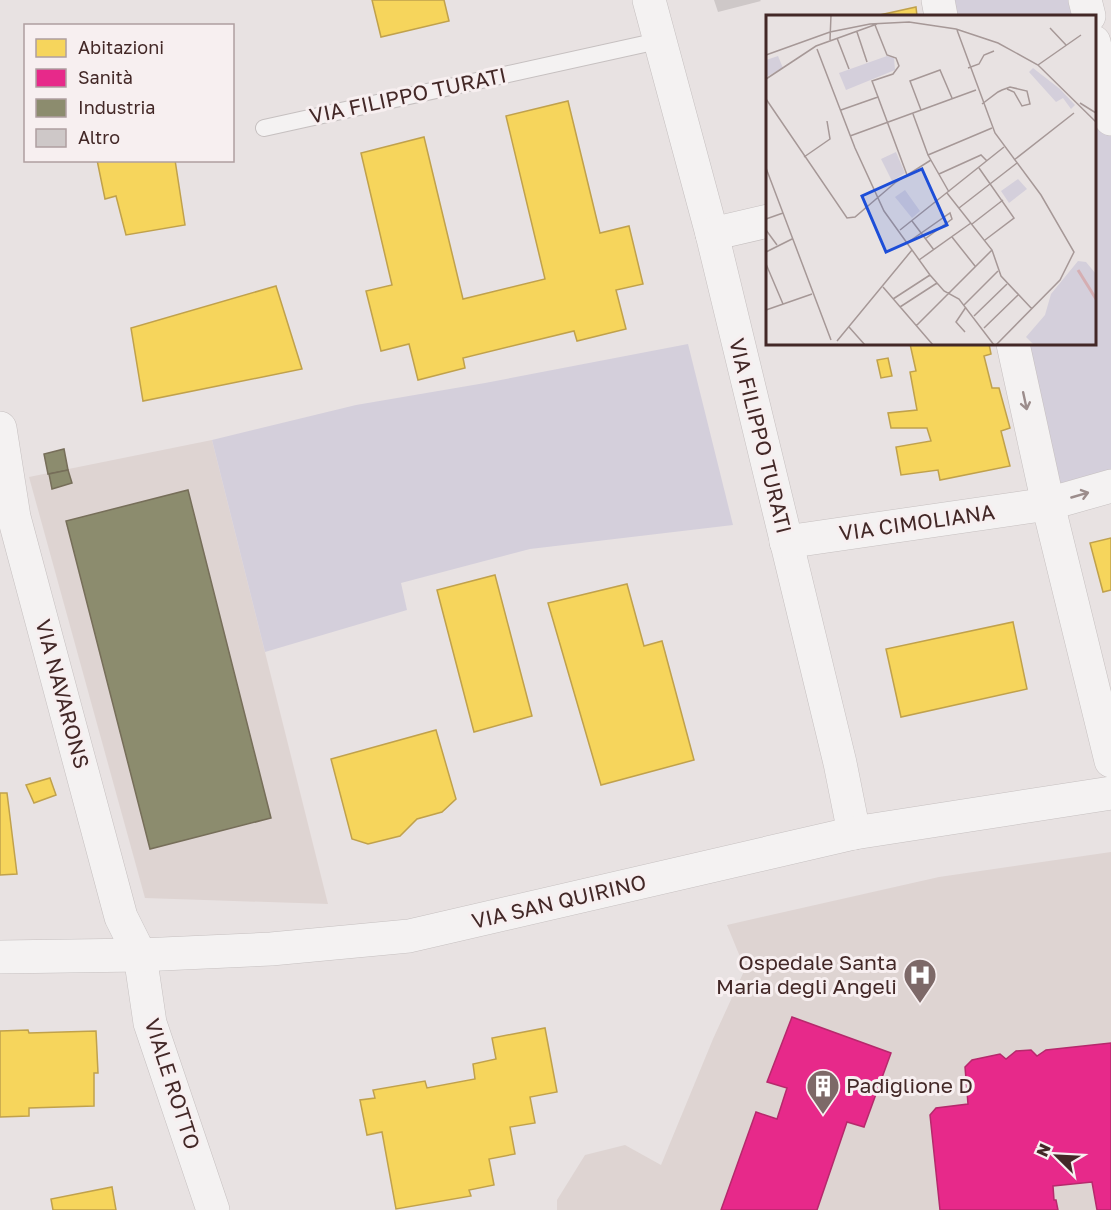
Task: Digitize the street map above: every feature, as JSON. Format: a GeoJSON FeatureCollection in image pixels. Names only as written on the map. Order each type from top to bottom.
{"type":"FeatureCollection","features":[{"type":"Feature","properties":{"kind":"street","name":"VIA FILIPPO TURATI"},"geometry":{"type":"LineString","coordinates":[[649,0],[658,41],[712,234],[840,763],[854,833]]}},
{"type":"Feature","properties":{"kind":"street"},"geometry":{"type":"LineString","coordinates":[[938,0],[941,15]]}},
{"type":"Feature","properties":{"kind":"street"},"geometry":{"type":"LineString","coordinates":[[1085,0],[1089,15]]}},
{"type":"Feature","properties":{"kind":"street"},"geometry":{"type":"LineString","coordinates":[[1096,47],[1111,119]]}},
{"type":"Feature","properties":{"kind":"street"},"geometry":{"type":"LineString","coordinates":[[712,234],[766,221]]}},
{"type":"Feature","properties":{"kind":"street"},"geometry":{"type":"LineString","coordinates":[[1013,345],[1048,504],[1111,760]]}},
{"type":"Feature","properties":{"kind":"street","name":"VIA NAVARONS"},"geometry":{"type":"LineString","coordinates":[[0,428],[17,529],[121,917],[140,955]]}},
{"type":"Feature","properties":{"kind":"street","name":"VIA CIMOLIANA"},"geometry":{"type":"LineString","coordinates":[[786,543],[1048,504],[1111,486]]}},
{"type":"Feature","properties":{"kind":"street","name":"VIA SAN QUIRINO"},"geometry":{"type":"LineString","coordinates":[[0,957],[140,955],[271,949],[409,936],[854,833],[1111,793]]}},
{"type":"Feature","properties":{"kind":"street","name":"VIALE ROTTO"},"geometry":{"type":"LineString","coordinates":[[140,955],[150,1023],[213,1210]]}},
{"type":"Feature","properties":{"kind":"lane","name":"VIA FILIPPO TURATI"},"geometry":{"type":"LineString","coordinates":[[264,128],[658,41]]}},
{"type":"Feature","properties":{"kind":"shaded area"},"geometry":{"type":"Polygon","coordinates":[[[938,0],[1085,0],[1089,15],[941,15],[938,0]]]}},
{"type":"Feature","properties":{"kind":"shaded area"},"geometry":{"type":"Polygon","coordinates":[[[1096,47],[1111,119],[1111,486],[1048,504],[1013,345],[1096,345],[1096,47]]]}},
{"type":"Feature","properties":{"kind":"shaded area"},"geometry":{"type":"Polygon","coordinates":[[[688,344],[733,525],[530,549],[401,583],[407,610],[265,652],[212,440],[356,405],[688,344]]]}},
{"type":"Feature","properties":{"kind":"shaded area"},"geometry":{"type":"Polygon","coordinates":[[[212,440],[328,904],[145,898],[29,477],[212,440]]]}},
{"type":"Feature","properties":{"kind":"shaded area","name":"Ospedale Santa Maria degli Angeli"},"geometry":{"type":"Polygon","coordinates":[[[1111,852],[1111,1210],[557,1210],[557,1200],[585,1155],[625,1145],[661,1165],[713,1039],[745,969],[727,925],[939,877],[1111,852]]]}},
{"type":"Feature","properties":{"kind":"building: Abitazioni"},"geometry":{"type":"Polygon","coordinates":[[[372,0],[444,0],[449,21],[381,37],[372,0]]]}},
{"type":"Feature","properties":{"kind":"building: Abitazioni"},"geometry":{"type":"Polygon","coordinates":[[[916,7],[917,15],[880,15],[916,7]]]}},
{"type":"Feature","properties":{"kind":"building: Abitazioni"},"geometry":{"type":"Polygon","coordinates":[[[568,101],[600,233],[629,226],[643,284],[616,290],[626,329],[577,341],[574,331],[463,358],[465,368],[418,380],[409,344],[381,351],[366,291],[392,285],[361,153],[424,137],[463,299],[545,279],[506,116],[568,101]]]}},
{"type":"Feature","properties":{"kind":"building: Abitazioni"},"geometry":{"type":"Polygon","coordinates":[[[97,162],[175,162],[185,225],[126,235],[116,196],[105,199],[97,162]]]}},
{"type":"Feature","properties":{"kind":"building: Abitazioni"},"geometry":{"type":"Polygon","coordinates":[[[276,286],[302,369],[143,401],[131,328],[276,286]]]}},
{"type":"Feature","properties":{"kind":"building: Abitazioni"},"geometry":{"type":"Polygon","coordinates":[[[910,345],[989,345],[991,354],[984,356],[992,388],[999,388],[1010,428],[1001,431],[1010,466],[940,480],[938,470],[901,475],[896,447],[931,441],[927,428],[891,428],[888,413],[917,410],[910,372],[916,371],[910,345]]]}},
{"type":"Feature","properties":{"kind":"building: Abitazioni"},"geometry":{"type":"Polygon","coordinates":[[[888,358],[892,376],[881,378],[877,360],[888,358]]]}},
{"type":"Feature","properties":{"kind":"building: Abitazioni"},"geometry":{"type":"Polygon","coordinates":[[[1111,538],[1111,590],[1103,592],[1090,543],[1111,538]]]}},
{"type":"Feature","properties":{"kind":"building: Abitazioni"},"geometry":{"type":"Polygon","coordinates":[[[495,575],[532,716],[474,732],[437,590],[495,575]]]}},
{"type":"Feature","properties":{"kind":"building: Abitazioni"},"geometry":{"type":"Polygon","coordinates":[[[627,584],[644,646],[662,641],[694,760],[601,785],[548,603],[627,584]]]}},
{"type":"Feature","properties":{"kind":"building: Abitazioni"},"geometry":{"type":"Polygon","coordinates":[[[1013,622],[1027,689],[901,717],[886,649],[1013,622]]]}},
{"type":"Feature","properties":{"kind":"building: Abitazioni"},"geometry":{"type":"Polygon","coordinates":[[[436,730],[456,799],[442,812],[417,819],[400,836],[368,844],[352,839],[331,759],[436,730]]]}},
{"type":"Feature","properties":{"kind":"building: Abitazioni"},"geometry":{"type":"Polygon","coordinates":[[[50,778],[56,795],[34,803],[26,785],[50,778]]]}},
{"type":"Feature","properties":{"kind":"building: Abitazioni"},"geometry":{"type":"Polygon","coordinates":[[[0,793],[7,793],[17,874],[0,875],[0,793]]]}},
{"type":"Feature","properties":{"kind":"building: Abitazioni"},"geometry":{"type":"Polygon","coordinates":[[[545,1028],[557,1092],[530,1097],[535,1123],[510,1127],[515,1154],[489,1159],[494,1185],[469,1190],[471,1196],[396,1209],[382,1132],[367,1135],[360,1100],[375,1098],[373,1090],[425,1081],[427,1088],[475,1079],[473,1064],[496,1059],[492,1038],[545,1028]]]}},
{"type":"Feature","properties":{"kind":"building: Abitazioni"},"geometry":{"type":"Polygon","coordinates":[[[28,1030],[29,1033],[96,1031],[98,1073],[94,1073],[94,1106],[29,1108],[29,1116],[0,1117],[0,1031],[28,1030]]]}},
{"type":"Feature","properties":{"kind":"building: Abitazioni"},"geometry":{"type":"Polygon","coordinates":[[[112,1187],[116,1210],[53,1210],[51,1199],[112,1187]]]}},
{"type":"Feature","properties":{"kind":"building: Sanità","name":"Padiglione D"},"geometry":{"type":"Polygon","coordinates":[[[792,1017],[891,1053],[864,1127],[847,1122],[817,1210],[721,1210],[756,1112],[777,1119],[787,1088],[767,1082],[792,1017]]]}},
{"type":"Feature","properties":{"kind":"building: Sanità"},"geometry":{"type":"Polygon","coordinates":[[[1111,1043],[1111,1210],[1097,1210],[1092,1182],[1053,1186],[1054,1200],[1056,1200],[1058,1210],[940,1210],[930,1115],[936,1108],[968,1104],[965,1067],[972,1060],[1000,1054],[1006,1059],[1016,1051],[1031,1050],[1037,1056],[1046,1050],[1111,1043]]]}},
{"type":"Feature","properties":{"kind":"building: Industria"},"geometry":{"type":"Polygon","coordinates":[[[64,449],[68,470],[48,474],[44,454],[64,449]]]}},
{"type":"Feature","properties":{"kind":"building: Industria"},"geometry":{"type":"Polygon","coordinates":[[[68,470],[72,483],[52,489],[49,474],[68,470]]]}},
{"type":"Feature","properties":{"kind":"building: Industria"},"geometry":{"type":"Polygon","coordinates":[[[188,490],[271,818],[150,849],[66,521],[188,490]]]}},
{"type":"Feature","properties":{"kind":"building: Altro"},"geometry":{"type":"Polygon","coordinates":[[[714,0],[760,0],[761,1],[718,12],[714,0]]]}},
{"type":"Feature","properties":{"kind":"place","name":"Ospedale Santa Maria degli Angeli"},"geometry":{"type":"Point","coordinates":[920,1004]}},
{"type":"Feature","properties":{"kind":"place","name":"Padiglione D"},"geometry":{"type":"Point","coordinates":[823,1115]}}]}
